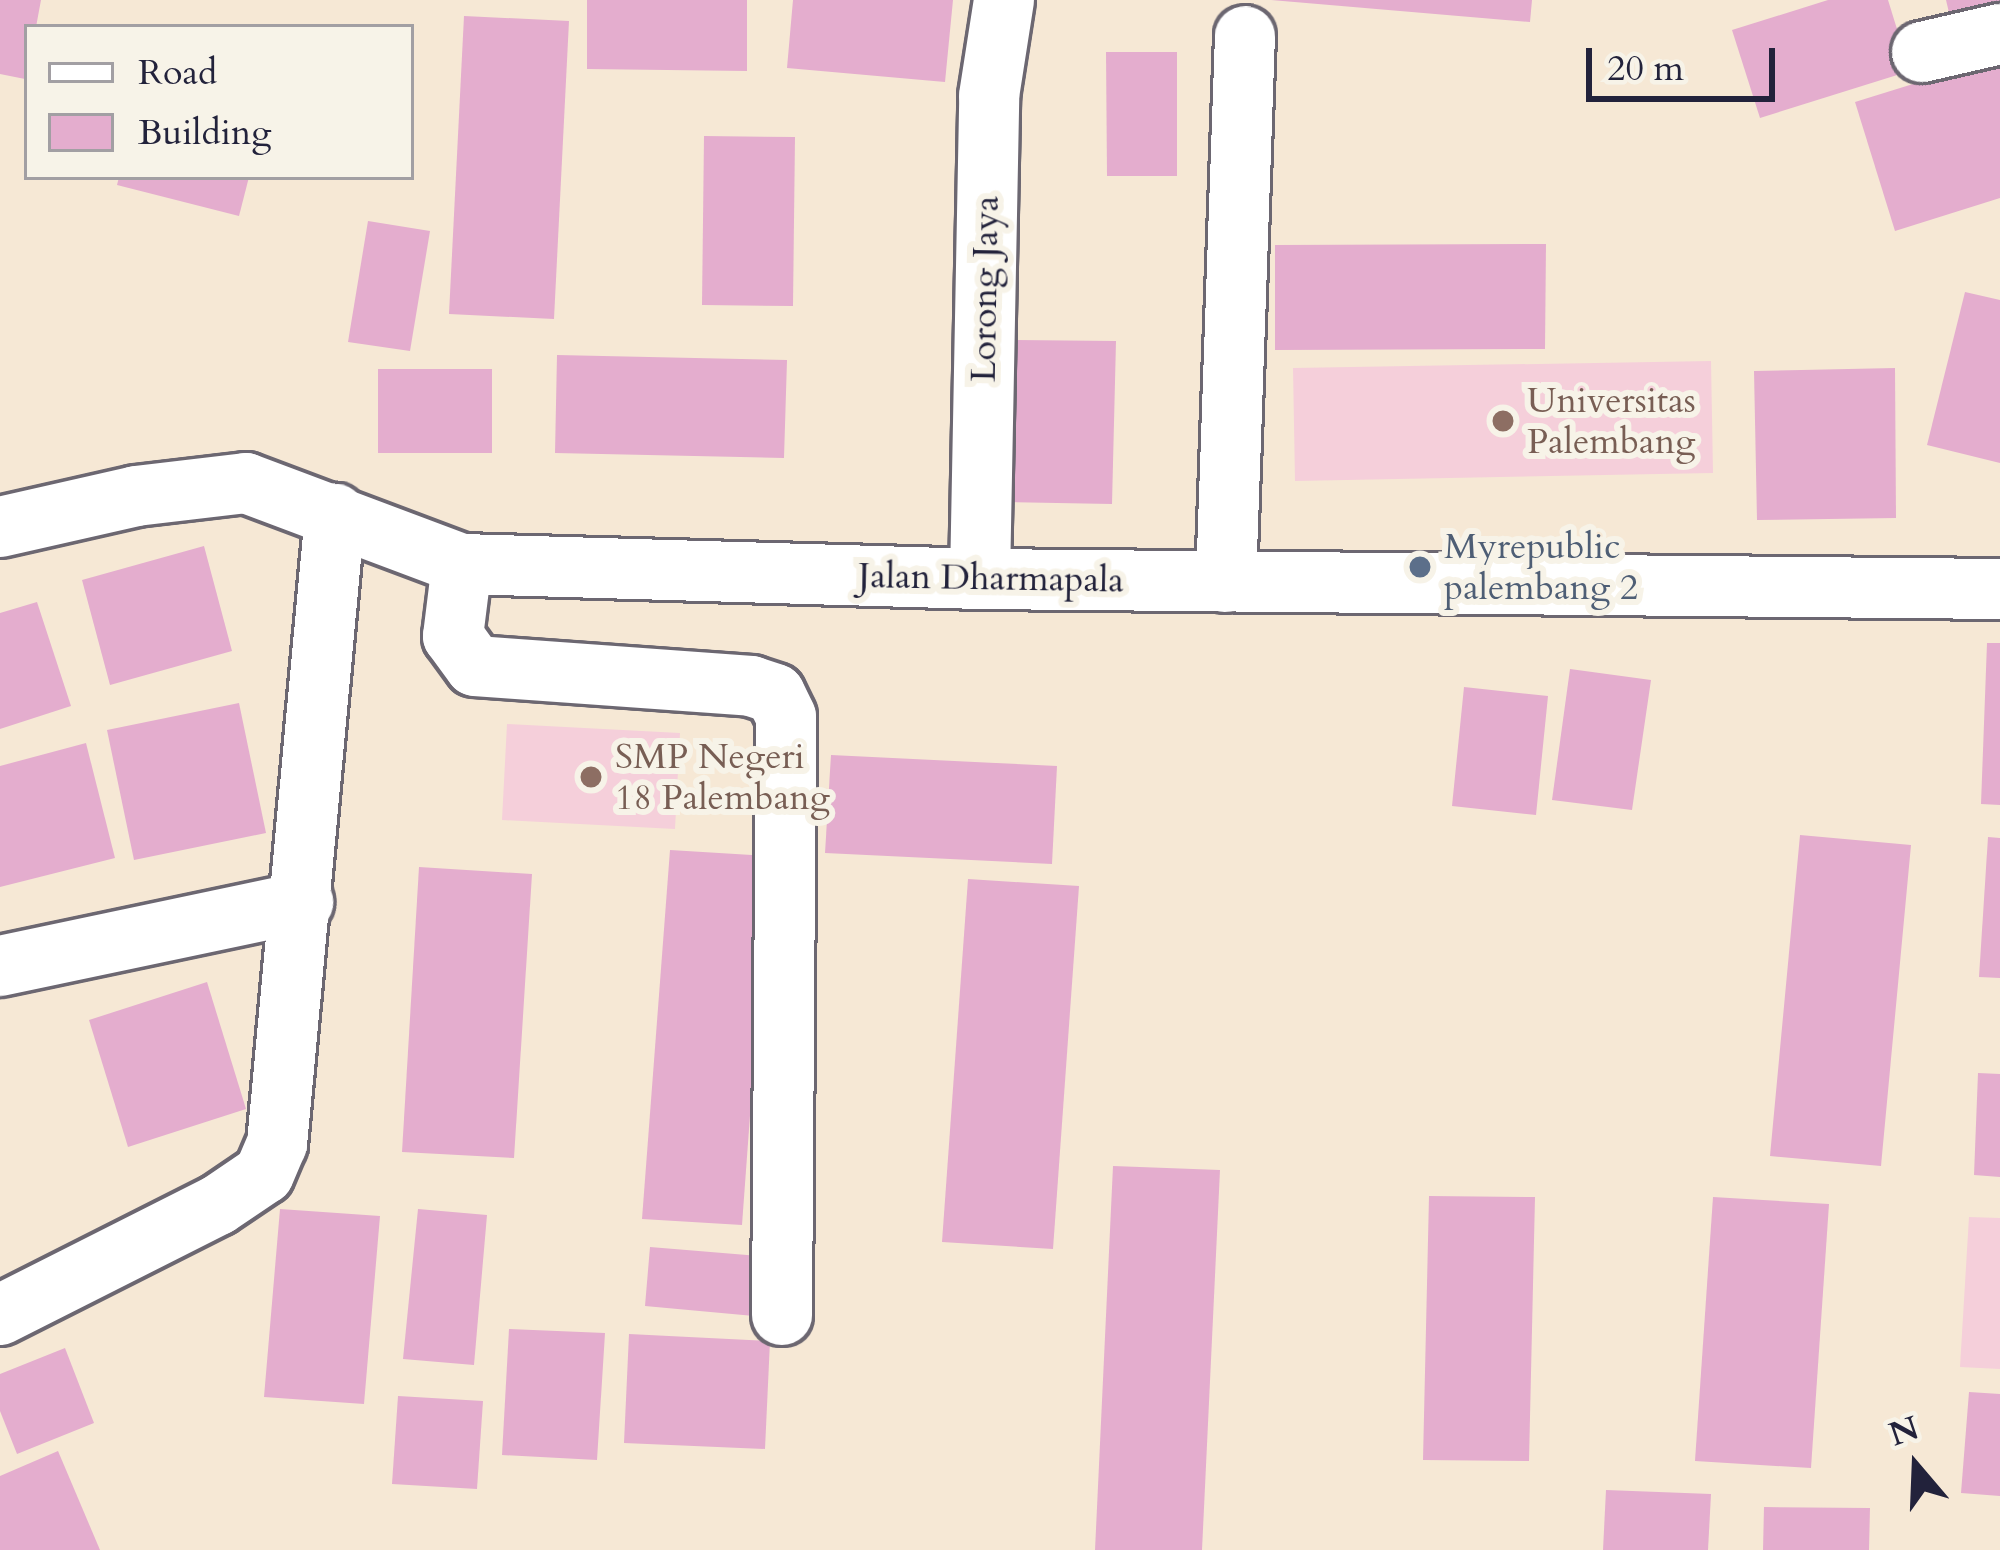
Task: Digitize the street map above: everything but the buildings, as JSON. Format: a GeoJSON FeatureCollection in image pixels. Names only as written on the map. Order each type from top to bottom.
{"type":"FeatureCollection","features":[{"type":"Feature","properties":{"kind":"street","name":"Lorong Jaya"},"geometry":{"type":"LineString","coordinates":[[980,579],[989,96],[1004,0]]}},
{"type":"Feature","properties":{"kind":"street"},"geometry":{"type":"LineString","coordinates":[[1922,52],[2000,34]]}},
{"type":"Feature","properties":{"kind":"street"},"geometry":{"type":"LineString","coordinates":[[1226,582],[1245,36]]}},
{"type":"Feature","properties":{"kind":"street","name":"Jalan Dharmapala"},"geometry":{"type":"LineString","coordinates":[[0,527],[136,496],[246,483],[462,564],[980,579],[2000,589]]}},
{"type":"Feature","properties":{"kind":"street"},"geometry":{"type":"LineString","coordinates":[[0,1315],[218,1205],[264,1174],[277,1144],[303,902],[335,514]]}},
{"type":"Feature","properties":{"kind":"street"},"geometry":{"type":"LineString","coordinates":[[462,564],[453,636],[475,665],[751,686],[775,694],[787,717],[782,1315]]}},
{"type":"Feature","properties":{"kind":"street"},"geometry":{"type":"LineString","coordinates":[[0,966],[303,902]]}},
{"type":"Feature","properties":{"kind":"shaded area","name":"Universitas Palembang"},"geometry":{"type":"Polygon","coordinates":[[[1711,361],[1713,473],[1295,481],[1293,368],[1711,361]]]}},
{"type":"Feature","properties":{"kind":"shaded area","name":"SMP Negeri 18 Palembang"},"geometry":{"type":"Polygon","coordinates":[[[507,724],[680,733],[675,829],[502,820],[507,724]]]}},
{"type":"Feature","properties":{"kind":"shaded area"},"geometry":{"type":"Polygon","coordinates":[[[1969,1217],[2000,1218],[2000,1369],[1960,1367],[1969,1217]]]}},
{"type":"Feature","properties":{"kind":"place","name":"Universitas Palembang"},"geometry":{"type":"Point","coordinates":[1503,421]}},
{"type":"Feature","properties":{"kind":"place","name":"Myrepublic palembang 2"},"geometry":{"type":"Point","coordinates":[1420,567]}},
{"type":"Feature","properties":{"kind":"place","name":"SMP Negeri 18 Palembang"},"geometry":{"type":"Point","coordinates":[591,777]}}]}
